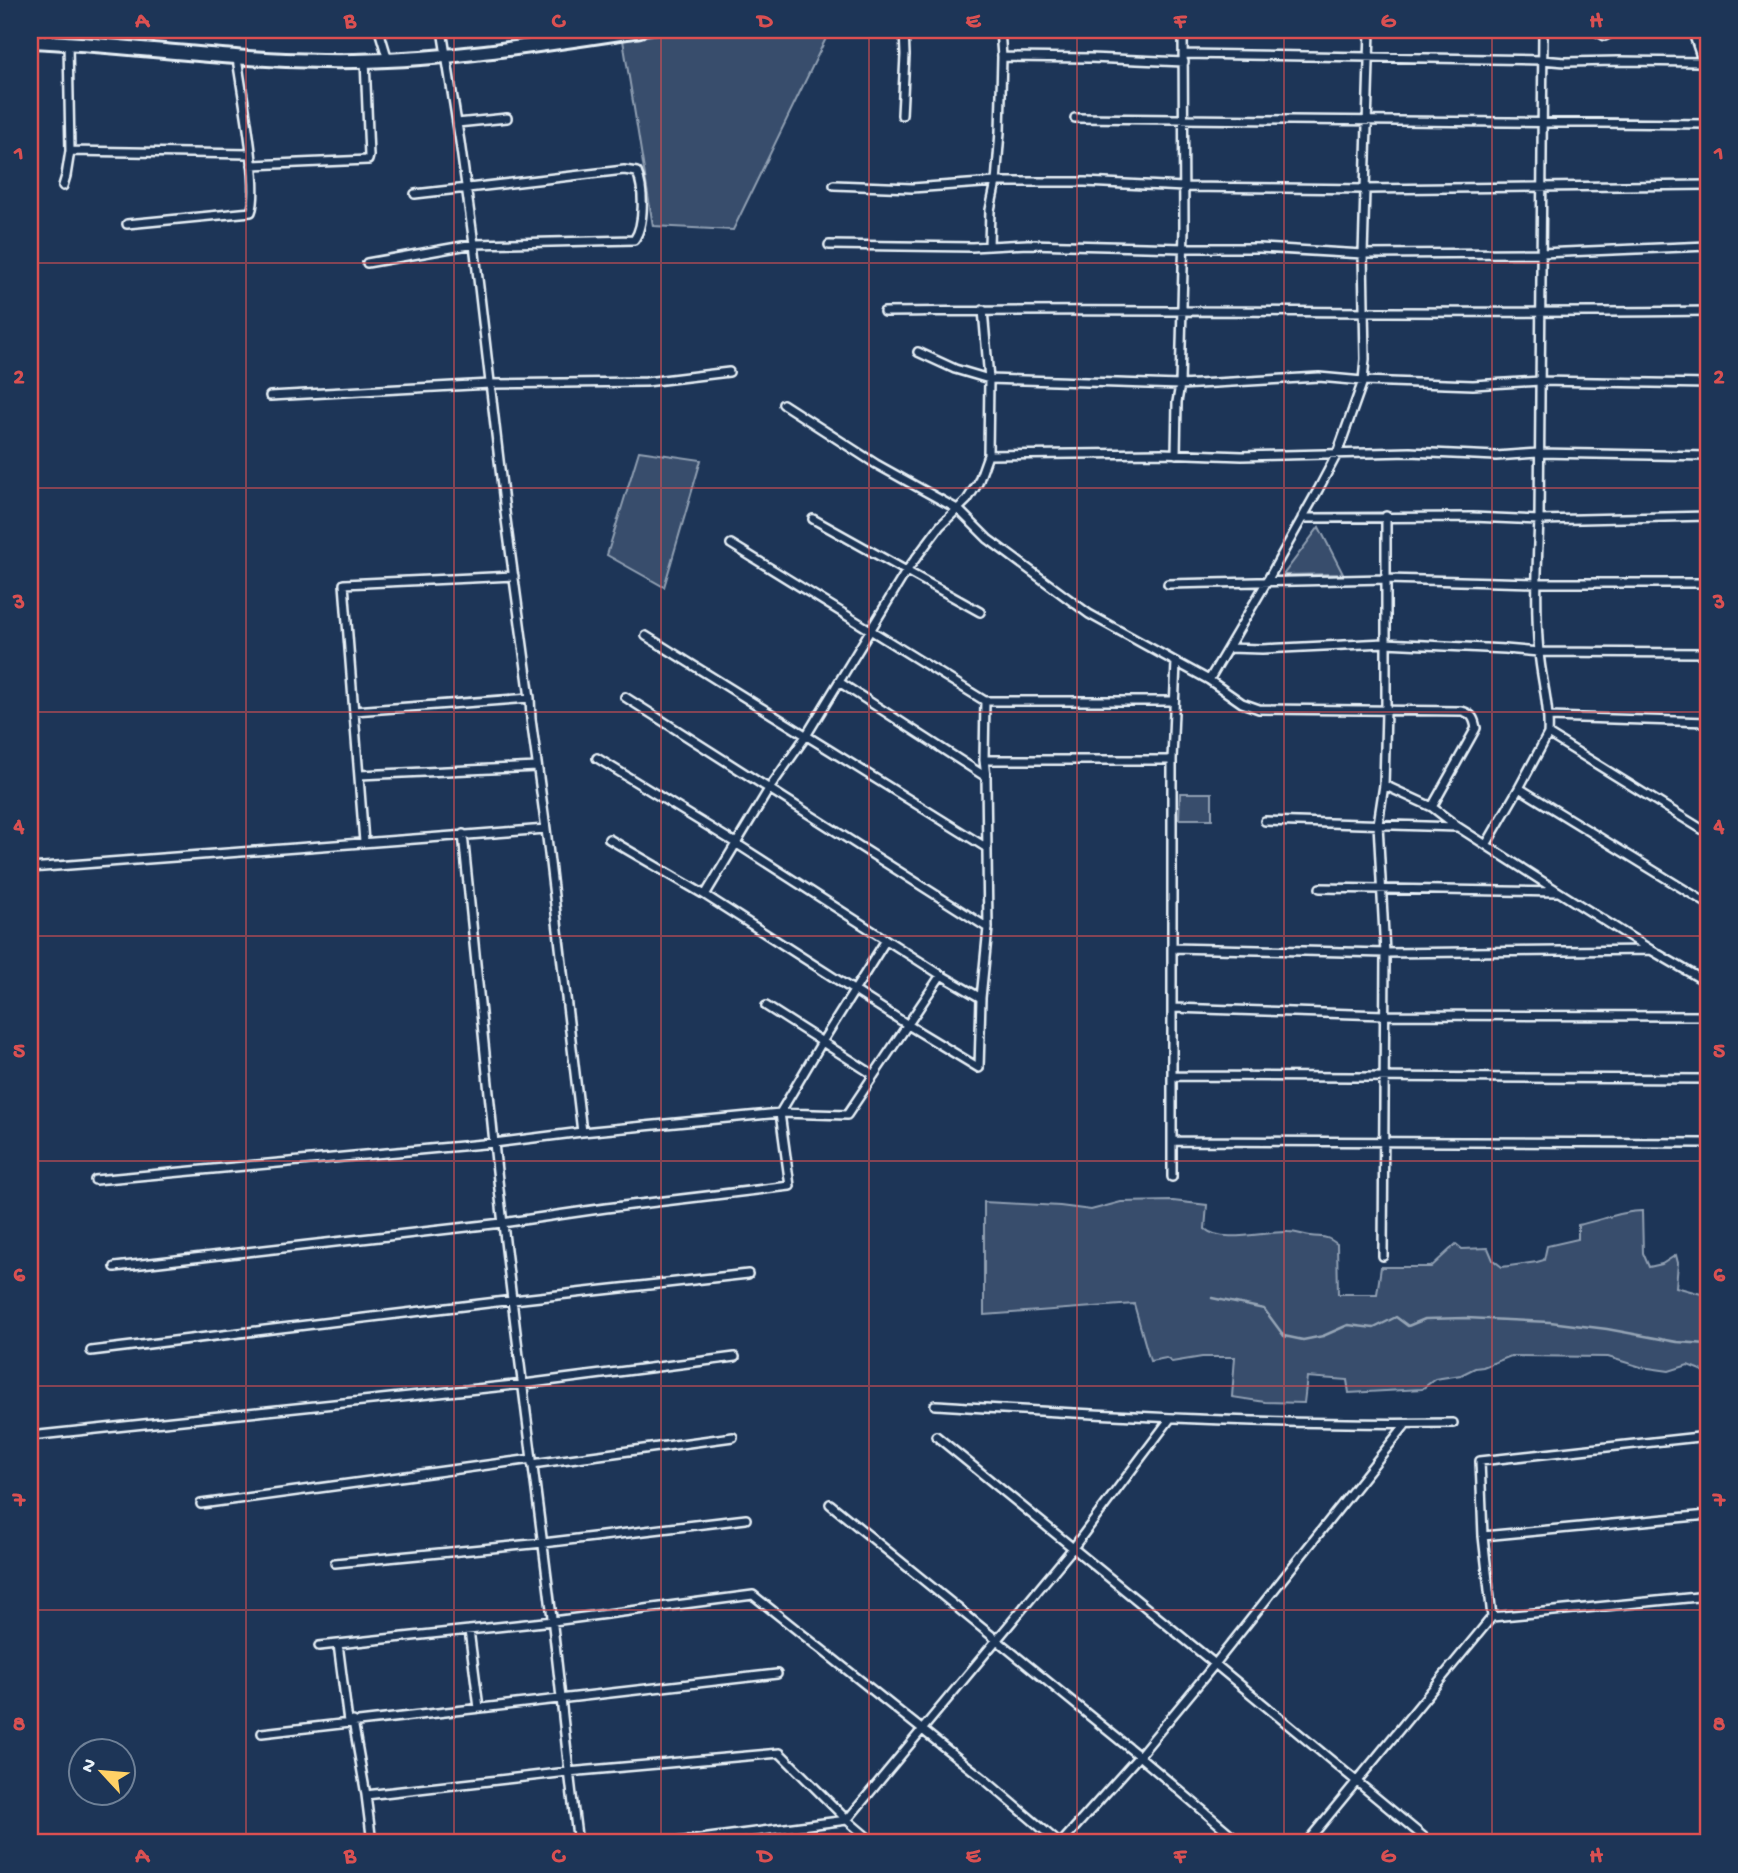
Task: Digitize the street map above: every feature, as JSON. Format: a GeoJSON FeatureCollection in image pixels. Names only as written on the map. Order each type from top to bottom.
{"type":"FeatureCollection","features":[{"type":"Feature","properties":{"kind":"highway"},"geometry":{"type":"LineString","coordinates":[[30,41],[237,58],[388,61],[495,52],[608,32],[640,30]]}},
{"type":"Feature","properties":{"kind":"street"},"geometry":{"type":"LineString","coordinates":[[379,30],[388,61]]}},
{"type":"Feature","properties":{"kind":"street"},"geometry":{"type":"LineString","coordinates":[[442,30],[474,244],[582,1132]]}},
{"type":"Feature","properties":{"kind":"street"},"geometry":{"type":"LineString","coordinates":[[902,115],[904,30]]}},
{"type":"Feature","properties":{"kind":"street"},"geometry":{"type":"LineString","coordinates":[[989,246],[990,210],[996,182],[1000,132],[1000,30]]}},
{"type":"Feature","properties":{"kind":"street"},"geometry":{"type":"LineString","coordinates":[[1176,454],[1184,248],[1183,30]]}},
{"type":"Feature","properties":{"kind":"street"},"geometry":{"type":"LineString","coordinates":[[1209,680],[1266,583],[1336,454],[1363,381],[1363,254],[1370,30]]}},
{"type":"Feature","properties":{"kind":"street"},"geometry":{"type":"LineString","coordinates":[[1486,845],[1548,734],[1549,718],[1539,652],[1537,583],[1543,30]]}},
{"type":"Feature","properties":{"kind":"street"},"geometry":{"type":"LineString","coordinates":[[1594,30],[1605,36],[1617,30]]}},
{"type":"Feature","properties":{"kind":"street"},"geometry":{"type":"LineString","coordinates":[[1692,30],[1708,78]]}},
{"type":"Feature","properties":{"kind":"street"},"geometry":{"type":"LineString","coordinates":[[63,186],[69,151],[68,43]]}},
{"type":"Feature","properties":{"kind":"street"},"geometry":{"type":"LineString","coordinates":[[1002,57],[1370,57],[1703,62]]}},
{"type":"Feature","properties":{"kind":"street"},"geometry":{"type":"LineString","coordinates":[[127,224],[251,212],[254,196],[237,58]]}},
{"type":"Feature","properties":{"kind":"street"},"geometry":{"type":"LineString","coordinates":[[251,166],[368,160],[365,60]]}},
{"type":"Feature","properties":{"kind":"street"},"geometry":{"type":"LineString","coordinates":[[457,123],[507,118]]}},
{"type":"Feature","properties":{"kind":"street"},"geometry":{"type":"LineString","coordinates":[[1075,118],[1708,124]]}},
{"type":"Feature","properties":{"kind":"street"},"geometry":{"type":"LineString","coordinates":[[69,151],[250,154]]}},
{"type":"Feature","properties":{"kind":"street"},"geometry":{"type":"LineString","coordinates":[[367,262],[474,244],[634,240],[639,233],[643,191],[637,172],[624,170],[415,194]]}},
{"type":"Feature","properties":{"kind":"street"},"geometry":{"type":"LineString","coordinates":[[834,185],[912,188],[996,182],[1085,182],[1184,187],[1365,189],[1708,185]]}},
{"type":"Feature","properties":{"kind":"street"},"geometry":{"type":"LineString","coordinates":[[829,245],[972,247],[1028,244],[1260,248],[1363,254],[1541,253],[1708,246]]}},
{"type":"Feature","properties":{"kind":"street"},"geometry":{"type":"LineString","coordinates":[[705,895],[907,570],[940,526],[959,510],[978,483],[988,455],[989,379],[983,310]]}},
{"type":"Feature","properties":{"kind":"street"},"geometry":{"type":"LineString","coordinates":[[884,312],[1182,310],[1539,314],[1708,311]]}},
{"type":"Feature","properties":{"kind":"street"},"geometry":{"type":"LineString","coordinates":[[918,352],[955,369],[989,379],[1180,385],[1319,377],[1473,385],[1540,382],[1708,384]]}},
{"type":"Feature","properties":{"kind":"street"},"geometry":{"type":"LineString","coordinates":[[270,396],[491,384],[646,382],[729,372]]}},
{"type":"Feature","properties":{"kind":"street"},"geometry":{"type":"LineString","coordinates":[[783,404],[876,464],[959,510],[988,539],[1089,614],[1209,680],[1242,703],[1259,709],[1469,713],[1476,728],[1432,807]]}},
{"type":"Feature","properties":{"kind":"street"},"geometry":{"type":"LineString","coordinates":[[988,455],[1242,456],[1410,452],[1496,456],[1538,453],[1708,456]]}},
{"type":"Feature","properties":{"kind":"street"},"geometry":{"type":"LineString","coordinates":[[1302,518],[1386,516],[1539,520],[1708,516]]}},
{"type":"Feature","properties":{"kind":"street"},"geometry":{"type":"LineString","coordinates":[[1382,1256],[1385,953],[1378,824],[1384,785],[1386,711],[1386,516]]}},
{"type":"Feature","properties":{"kind":"street"},"geometry":{"type":"LineString","coordinates":[[813,519],[980,612]]}},
{"type":"Feature","properties":{"kind":"street"},"geometry":{"type":"LineString","coordinates":[[731,544],[985,701],[1173,701]]}},
{"type":"Feature","properties":{"kind":"street"},"geometry":{"type":"LineString","coordinates":[[364,842],[344,584],[514,576]]}},
{"type":"Feature","properties":{"kind":"street"},"geometry":{"type":"LineString","coordinates":[[1168,584],[1386,579],[1537,583],[1708,583]]}},
{"type":"Feature","properties":{"kind":"street"},"geometry":{"type":"LineString","coordinates":[[646,636],[987,848]]}},
{"type":"Feature","properties":{"kind":"street"},"geometry":{"type":"LineString","coordinates":[[1228,648],[1385,643],[1539,652],[1708,653]]}},
{"type":"Feature","properties":{"kind":"street"},"geometry":{"type":"LineString","coordinates":[[1172,1177],[1172,760],[1176,662]]}},
{"type":"Feature","properties":{"kind":"street"},"geometry":{"type":"LineString","coordinates":[[839,682],[986,777]]}},
{"type":"Feature","properties":{"kind":"street"},"geometry":{"type":"LineString","coordinates":[[625,697],[988,928]]}},
{"type":"Feature","properties":{"kind":"street"},"geometry":{"type":"LineString","coordinates":[[354,711],[530,698]]}},
{"type":"Feature","properties":{"kind":"street"},"geometry":{"type":"LineString","coordinates":[[609,839],[705,895],[979,1068],[981,998],[988,928],[985,701]]}},
{"type":"Feature","properties":{"kind":"street"},"geometry":{"type":"LineString","coordinates":[[1549,718],[1708,722]]}},
{"type":"Feature","properties":{"kind":"street"},"geometry":{"type":"LineString","coordinates":[[1548,734],[1708,833]]}},
{"type":"Feature","properties":{"kind":"street"},"geometry":{"type":"LineString","coordinates":[[597,758],[981,998]]}},
{"type":"Feature","properties":{"kind":"street"},"geometry":{"type":"LineString","coordinates":[[984,760],[1172,760]]}},
{"type":"Feature","properties":{"kind":"street"},"geometry":{"type":"LineString","coordinates":[[359,775],[537,766]]}},
{"type":"Feature","properties":{"kind":"street"},"geometry":{"type":"LineString","coordinates":[[1384,785],[1432,807],[1458,827],[1559,892],[1708,983]]}},
{"type":"Feature","properties":{"kind":"street"},"geometry":{"type":"LineString","coordinates":[[1519,789],[1708,904]]}},
{"type":"Feature","properties":{"kind":"street"},"geometry":{"type":"LineString","coordinates":[[1265,821],[1458,827]]}},
{"type":"Feature","properties":{"kind":"street"},"geometry":{"type":"LineString","coordinates":[[30,868],[546,829]]}},
{"type":"Feature","properties":{"kind":"street"},"geometry":{"type":"LineString","coordinates":[[463,834],[502,1223],[524,1384],[578,1843]]}},
{"type":"Feature","properties":{"kind":"street"},"geometry":{"type":"LineString","coordinates":[[1320,888],[1559,892]]}},
{"type":"Feature","properties":{"kind":"street"},"geometry":{"type":"LineString","coordinates":[[115,1267],[502,1223],[790,1186],[780,1113],[886,940]]}},
{"type":"Feature","properties":{"kind":"street"},"geometry":{"type":"LineString","coordinates":[[1172,948],[1385,953],[1651,950]]}},
{"type":"Feature","properties":{"kind":"street"},"geometry":{"type":"LineString","coordinates":[[95,1180],[780,1113],[847,1115],[942,975]]}},
{"type":"Feature","properties":{"kind":"street"},"geometry":{"type":"LineString","coordinates":[[766,1006],[874,1075]]}},
{"type":"Feature","properties":{"kind":"street"},"geometry":{"type":"LineString","coordinates":[[1172,1008],[1384,1015],[1708,1016]]}},
{"type":"Feature","properties":{"kind":"street"},"geometry":{"type":"LineString","coordinates":[[1172,1076],[1708,1079]]}},
{"type":"Feature","properties":{"kind":"street"},"geometry":{"type":"LineString","coordinates":[[1172,1141],[1708,1143]]}},
{"type":"Feature","properties":{"kind":"street"},"geometry":{"type":"LineString","coordinates":[[91,1350],[748,1274]]}},
{"type":"Feature","properties":{"kind":"street"},"geometry":{"type":"LineString","coordinates":[[30,1436],[524,1384],[735,1357]]}},
{"type":"Feature","properties":{"kind":"street"},"geometry":{"type":"LineString","coordinates":[[935,1405],[1170,1419],[1452,1423]]}},
{"type":"Feature","properties":{"kind":"street"},"geometry":{"type":"LineString","coordinates":[[669,1843],[847,1820],[1073,1548],[1170,1419]]}},
{"type":"Feature","properties":{"kind":"street"},"geometry":{"type":"LineString","coordinates":[[319,1646],[553,1621],[753,1595],[1060,1843],[1139,1756],[1215,1664],[1406,1424]]}},
{"type":"Feature","properties":{"kind":"street"},"geometry":{"type":"LineString","coordinates":[[936,1436],[1431,1843]]}},
{"type":"Feature","properties":{"kind":"street"},"geometry":{"type":"LineString","coordinates":[[1492,1617],[1483,1536],[1480,1461],[1708,1436]]}},
{"type":"Feature","properties":{"kind":"street"},"geometry":{"type":"LineString","coordinates":[[201,1504],[733,1437]]}},
{"type":"Feature","properties":{"kind":"street"},"geometry":{"type":"LineString","coordinates":[[830,1504],[1139,1756],[1241,1843]]}},
{"type":"Feature","properties":{"kind":"street"},"geometry":{"type":"LineString","coordinates":[[1483,1536],[1708,1515]]}},
{"type":"Feature","properties":{"kind":"street"},"geometry":{"type":"LineString","coordinates":[[335,1563],[543,1544],[746,1519]]}},
{"type":"Feature","properties":{"kind":"street"},"geometry":{"type":"LineString","coordinates":[[1306,1843],[1492,1617],[1708,1596]]}},
{"type":"Feature","properties":{"kind":"street"},"geometry":{"type":"LineString","coordinates":[[469,1630],[479,1708]]}},
{"type":"Feature","properties":{"kind":"street"},"geometry":{"type":"LineString","coordinates":[[338,1644],[350,1722],[366,1795],[372,1843]]}},
{"type":"Feature","properties":{"kind":"street"},"geometry":{"type":"LineString","coordinates":[[262,1733],[777,1674]]}},
{"type":"Feature","properties":{"kind":"street"},"geometry":{"type":"LineString","coordinates":[[366,1795],[568,1772],[780,1753],[874,1843]]}},
{"type":"Feature","properties":{"kind":"shaded area"},"geometry":{"type":"Polygon","coordinates":[[[683,30],[830,30],[733,230],[653,226],[623,40],[683,30]]]}},
{"type":"Feature","properties":{"kind":"shaded area"},"geometry":{"type":"Polygon","coordinates":[[[639,451],[701,460],[664,587],[607,555],[639,451]]]}},
{"type":"Feature","properties":{"kind":"shaded area"},"geometry":{"type":"Polygon","coordinates":[[[1319,527],[1343,574],[1283,575],[1319,527]]]}},
{"type":"Feature","properties":{"kind":"shaded area"},"geometry":{"type":"Polygon","coordinates":[[[1180,793],[1212,793],[1212,819],[1179,819],[1180,793]]]}},
{"type":"Feature","properties":{"kind":"shaded area"},"geometry":{"type":"Polygon","coordinates":[[[1173,1201],[1207,1205],[1205,1229],[1222,1236],[1291,1232],[1330,1239],[1337,1244],[1338,1294],[1377,1294],[1381,1267],[1431,1267],[1456,1244],[1462,1249],[1488,1248],[1493,1260],[1502,1267],[1537,1262],[1544,1260],[1547,1246],[1578,1239],[1578,1225],[1618,1214],[1642,1211],[1643,1253],[1649,1267],[1662,1264],[1676,1255],[1676,1287],[1708,1295],[1708,1373],[1688,1365],[1669,1371],[1641,1367],[1608,1357],[1511,1356],[1461,1375],[1435,1379],[1422,1389],[1349,1393],[1347,1380],[1307,1377],[1304,1403],[1265,1402],[1232,1397],[1235,1357],[1202,1357],[1172,1362],[1166,1358],[1150,1361],[1134,1304],[984,1315],[984,1202],[1091,1210],[1121,1202],[1173,1201]]]}},
{"type":"Feature","properties":{"kind":"waterway"},"geometry":{"type":"LineString","coordinates":[[1212,1298],[1264,1309],[1284,1336],[1303,1340],[1323,1336],[1348,1325],[1374,1328],[1396,1317],[1408,1326],[1425,1319],[1550,1322],[1677,1342],[1708,1344]]}}]}
